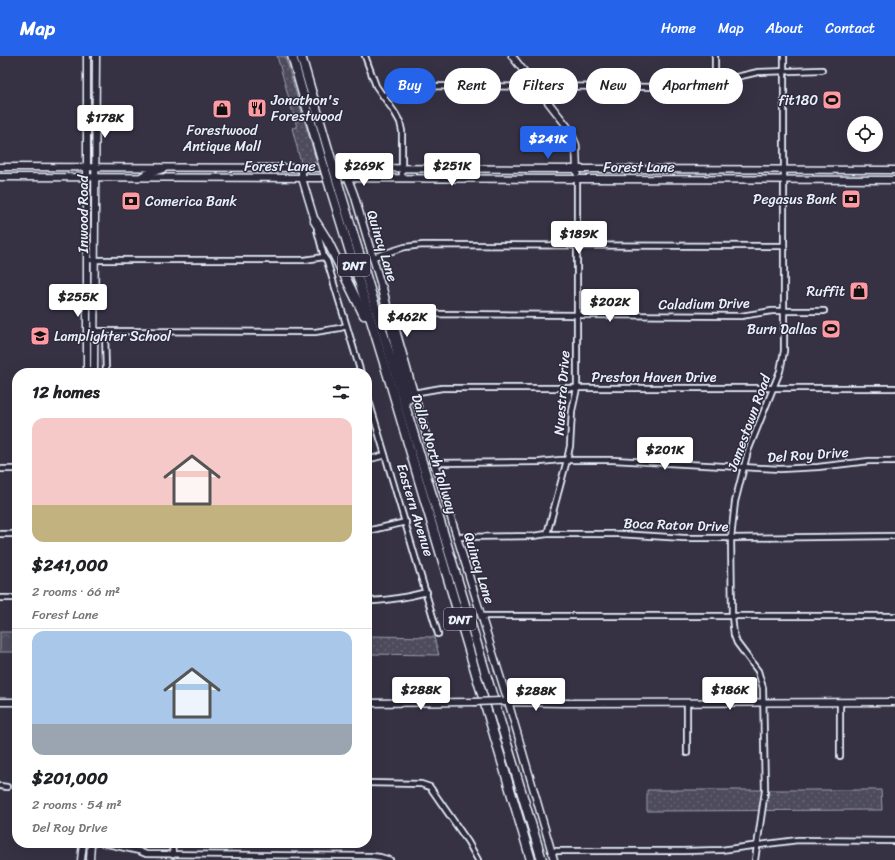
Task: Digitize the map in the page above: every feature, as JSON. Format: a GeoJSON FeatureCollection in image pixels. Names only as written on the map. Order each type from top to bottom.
{"type":"FeatureCollection","features":[{"type":"Feature","properties":{"kind":"highway","name":"Dallas North Tollway"},"geometry":{"type":"LineString","coordinates":[[292,56],[325,157],[340,190],[542,860]]}},
{"type":"Feature","properties":{"kind":"highway","name":"Dallas North Tollway"},"geometry":{"type":"LineString","coordinates":[[301,56],[325,157],[331,190],[531,860]]}},
{"type":"Feature","properties":{"kind":"highway"},"geometry":{"type":"LineString","coordinates":[[315,221],[327,240],[376,340]]}},
{"type":"Feature","properties":{"kind":"highway"},"geometry":{"type":"LineString","coordinates":[[382,288],[408,396],[408,416]]}},
{"type":"Feature","properties":{"kind":"main road","name":"Inwood Road"},"geometry":{"type":"LineString","coordinates":[[86,368],[87,56]]}},
{"type":"Feature","properties":{"kind":"main road","name":"Inwood Road"},"geometry":{"type":"LineString","coordinates":[[94,368],[96,56]]}},
{"type":"Feature","properties":{"kind":"main road","name":"Nuestra Drive"},"geometry":{"type":"LineString","coordinates":[[512,56],[522,68]]}},
{"type":"Feature","properties":{"kind":"main road","name":"Nuestra Drive"},"geometry":{"type":"LineString","coordinates":[[550,104],[570,130],[576,145],[577,179]]}},
{"type":"Feature","properties":{"kind":"main road"},"geometry":{"type":"LineString","coordinates":[[87,111],[96,111]]}},
{"type":"Feature","properties":{"kind":"main road","name":"Forest Lane"},"geometry":{"type":"LineString","coordinates":[[0,167],[895,170]]}},
{"type":"Feature","properties":{"kind":"main road"},"geometry":{"type":"LineString","coordinates":[[140,178],[143,175],[167,168]]}},
{"type":"Feature","properties":{"kind":"main road"},"geometry":{"type":"LineString","coordinates":[[189,168],[189,178]]}},
{"type":"Feature","properties":{"kind":"main road"},"geometry":{"type":"LineString","coordinates":[[302,168],[302,178],[315,221]]}},
{"type":"Feature","properties":{"kind":"main road","name":"Quincy Lane"},"geometry":{"type":"LineString","coordinates":[[344,168],[354,194],[394,324],[413,393],[508,702],[554,860]]}},
{"type":"Feature","properties":{"kind":"main road"},"geometry":{"type":"LineString","coordinates":[[463,169],[463,178]]}},
{"type":"Feature","properties":{"kind":"main road"},"geometry":{"type":"LineString","coordinates":[[519,169],[519,178]]}},
{"type":"Feature","properties":{"kind":"main road"},"geometry":{"type":"LineString","coordinates":[[692,169],[692,179]]}},
{"type":"Feature","properties":{"kind":"main road"},"geometry":{"type":"LineString","coordinates":[[831,169],[831,179]]}},
{"type":"Feature","properties":{"kind":"main road","name":"Forest Lane"},"geometry":{"type":"LineString","coordinates":[[0,177],[895,180]]}},
{"type":"Feature","properties":{"kind":"main road"},"geometry":{"type":"LineString","coordinates":[[354,194],[354,188],[358,183],[367,178]]}},
{"type":"Feature","properties":{"kind":"main road"},"geometry":{"type":"LineString","coordinates":[[0,702],[12,702]]}},
{"type":"Feature","properties":{"kind":"main road"},"geometry":{"type":"LineString","coordinates":[[372,703],[895,702]]}},
{"type":"Feature","properties":{"kind":"main road"},"geometry":{"type":"LineString","coordinates":[[81,860],[82,848]]}},
{"type":"Feature","properties":{"kind":"main road"},"geometry":{"type":"LineString","coordinates":[[90,860],[91,848]]}},
{"type":"Feature","properties":{"kind":"street"},"geometry":{"type":"LineString","coordinates":[[365,56],[372,79],[400,122],[402,131],[402,178]]}},
{"type":"Feature","properties":{"kind":"street"},"geometry":{"type":"LineString","coordinates":[[715,56],[715,68]]}},
{"type":"Feature","properties":{"kind":"street","name":"Jamestown Road"},"geometry":{"type":"LineString","coordinates":[[755,860],[764,791],[764,702],[762,680],[754,664],[737,643],[734,635],[732,616],[731,538],[735,502],[743,468],[754,435],[780,371],[784,351],[784,56]]}},
{"type":"Feature","properties":{"kind":"street"},"geometry":{"type":"LineString","coordinates":[[743,75],[758,72],[785,70],[822,70]]}},
{"type":"Feature","properties":{"kind":"street"},"geometry":{"type":"LineString","coordinates":[[383,96],[396,88],[405,86],[509,86]]}},
{"type":"Feature","properties":{"kind":"street"},"geometry":{"type":"LineString","coordinates":[[578,86],[649,87]]}},
{"type":"Feature","properties":{"kind":"street","name":"Nuestra Drive"},"geometry":{"type":"LineString","coordinates":[[547,534],[570,446],[572,411],[577,388],[577,179]]}},
{"type":"Feature","properties":{"kind":"street"},"geometry":{"type":"LineString","coordinates":[[315,221],[324,257],[327,261],[359,368]]}},
{"type":"Feature","properties":{"kind":"street"},"geometry":{"type":"LineString","coordinates":[[373,257],[405,247],[423,245],[784,246]]}},
{"type":"Feature","properties":{"kind":"street"},"geometry":{"type":"LineString","coordinates":[[87,260],[304,260],[324,257]]}},
{"type":"Feature","properties":{"kind":"street","name":"Caladium Drive"},"geometry":{"type":"LineString","coordinates":[[394,324],[422,315],[436,314],[741,316],[772,311],[824,311]]}},
{"type":"Feature","properties":{"kind":"street"},"geometry":{"type":"LineString","coordinates":[[87,331],[316,332],[346,326]]}},
{"type":"Feature","properties":{"kind":"street"},"geometry":{"type":"LineString","coordinates":[[106,332],[106,368]]}},
{"type":"Feature","properties":{"kind":"street","name":"Preston Haven Drive"},"geometry":{"type":"LineString","coordinates":[[413,393],[442,388],[895,388]]}},
{"type":"Feature","properties":{"kind":"street","name":"Eastern Avenue"},"geometry":{"type":"LineString","coordinates":[[372,411],[427,592],[438,634]]}},
{"type":"Feature","properties":{"kind":"street"},"geometry":{"type":"LineString","coordinates":[[372,459],[385,455]]}},
{"type":"Feature","properties":{"kind":"street","name":"Del Roy Drive"},"geometry":{"type":"LineString","coordinates":[[434,463],[613,460],[743,468],[794,469],[868,461],[895,461]]}},
{"type":"Feature","properties":{"kind":"street"},"geometry":{"type":"LineString","coordinates":[[0,469],[12,469]]}},
{"type":"Feature","properties":{"kind":"street"},"geometry":{"type":"LineString","coordinates":[[372,530],[406,522]]}},
{"type":"Feature","properties":{"kind":"street"},"geometry":{"type":"LineString","coordinates":[[0,534],[12,534]]}},
{"type":"Feature","properties":{"kind":"street","name":"Boca Raton Drive"},"geometry":{"type":"LineString","coordinates":[[457,537],[533,536],[547,534],[619,534],[684,538],[895,536]]}},
{"type":"Feature","properties":{"kind":"street"},"geometry":{"type":"LineString","coordinates":[[372,601],[406,598],[427,592]]}},
{"type":"Feature","properties":{"kind":"street"},"geometry":{"type":"LineString","coordinates":[[0,598],[12,598]]}},
{"type":"Feature","properties":{"kind":"street"},"geometry":{"type":"LineString","coordinates":[[481,616],[895,616]]}},
{"type":"Feature","properties":{"kind":"street"},"geometry":{"type":"LineString","coordinates":[[840,702],[840,756]]}},
{"type":"Feature","properties":{"kind":"street"},"geometry":{"type":"LineString","coordinates":[[687,703],[687,753]]}},
{"type":"Feature","properties":{"kind":"street"},"geometry":{"type":"LineString","coordinates":[[372,783],[422,784],[430,787],[468,842],[478,860]]}},
{"type":"Feature","properties":{"kind":"street"},"geometry":{"type":"LineString","coordinates":[[0,786],[7,786]]}},
{"type":"Feature","properties":{"kind":"street"},"geometry":{"type":"LineString","coordinates":[[552,851],[721,850],[757,844],[798,840],[895,841]]}},
{"type":"Feature","properties":{"kind":"street"},"geometry":{"type":"LineString","coordinates":[[126,848],[146,854],[371,856],[390,860]]}},
{"type":"Feature","properties":{"kind":"street"},"geometry":{"type":"LineString","coordinates":[[172,848],[172,855]]}},
{"type":"Feature","properties":{"kind":"green space"},"geometry":{"type":"Polygon","coordinates":[[[277,56],[285,56],[317,163],[301,163],[292,128],[297,127],[277,56]]]}},
{"type":"Feature","properties":{"kind":"green space"},"geometry":{"type":"Polygon","coordinates":[[[0,632],[12,632],[12,652],[0,652],[0,632]]]}},
{"type":"Feature","properties":{"kind":"green space"},"geometry":{"type":"Polygon","coordinates":[[[372,636],[434,637],[439,655],[372,654],[372,636]]]}},
{"type":"Feature","properties":{"kind":"green space"},"geometry":{"type":"Polygon","coordinates":[[[647,790],[881,790],[882,810],[647,811],[647,790]]]}},
{"type":"Feature","properties":{"kind":"place","name":"fit180"},"geometry":{"type":"Point","coordinates":[832,100]}},
{"type":"Feature","properties":{"kind":"place","name":"Jonathon's Forestwood"},"geometry":{"type":"Point","coordinates":[257,108]}},
{"type":"Feature","properties":{"kind":"place","name":"Forestwood Antique Mall"},"geometry":{"type":"Point","coordinates":[222,109]}},
{"type":"Feature","properties":{"kind":"place","name":"Pegasus Bank"},"geometry":{"type":"Point","coordinates":[851,199]}},
{"type":"Feature","properties":{"kind":"place","name":"Comerica Bank"},"geometry":{"type":"Point","coordinates":[131,201]}},
{"type":"Feature","properties":{"kind":"place","name":"Ruffit"},"geometry":{"type":"Point","coordinates":[859,291]}},
{"type":"Feature","properties":{"kind":"place","name":"Burn Dallas"},"geometry":{"type":"Point","coordinates":[831,329]}},
{"type":"Feature","properties":{"kind":"place","name":"Lamplighter School"},"geometry":{"type":"Point","coordinates":[40,336]}}]}
